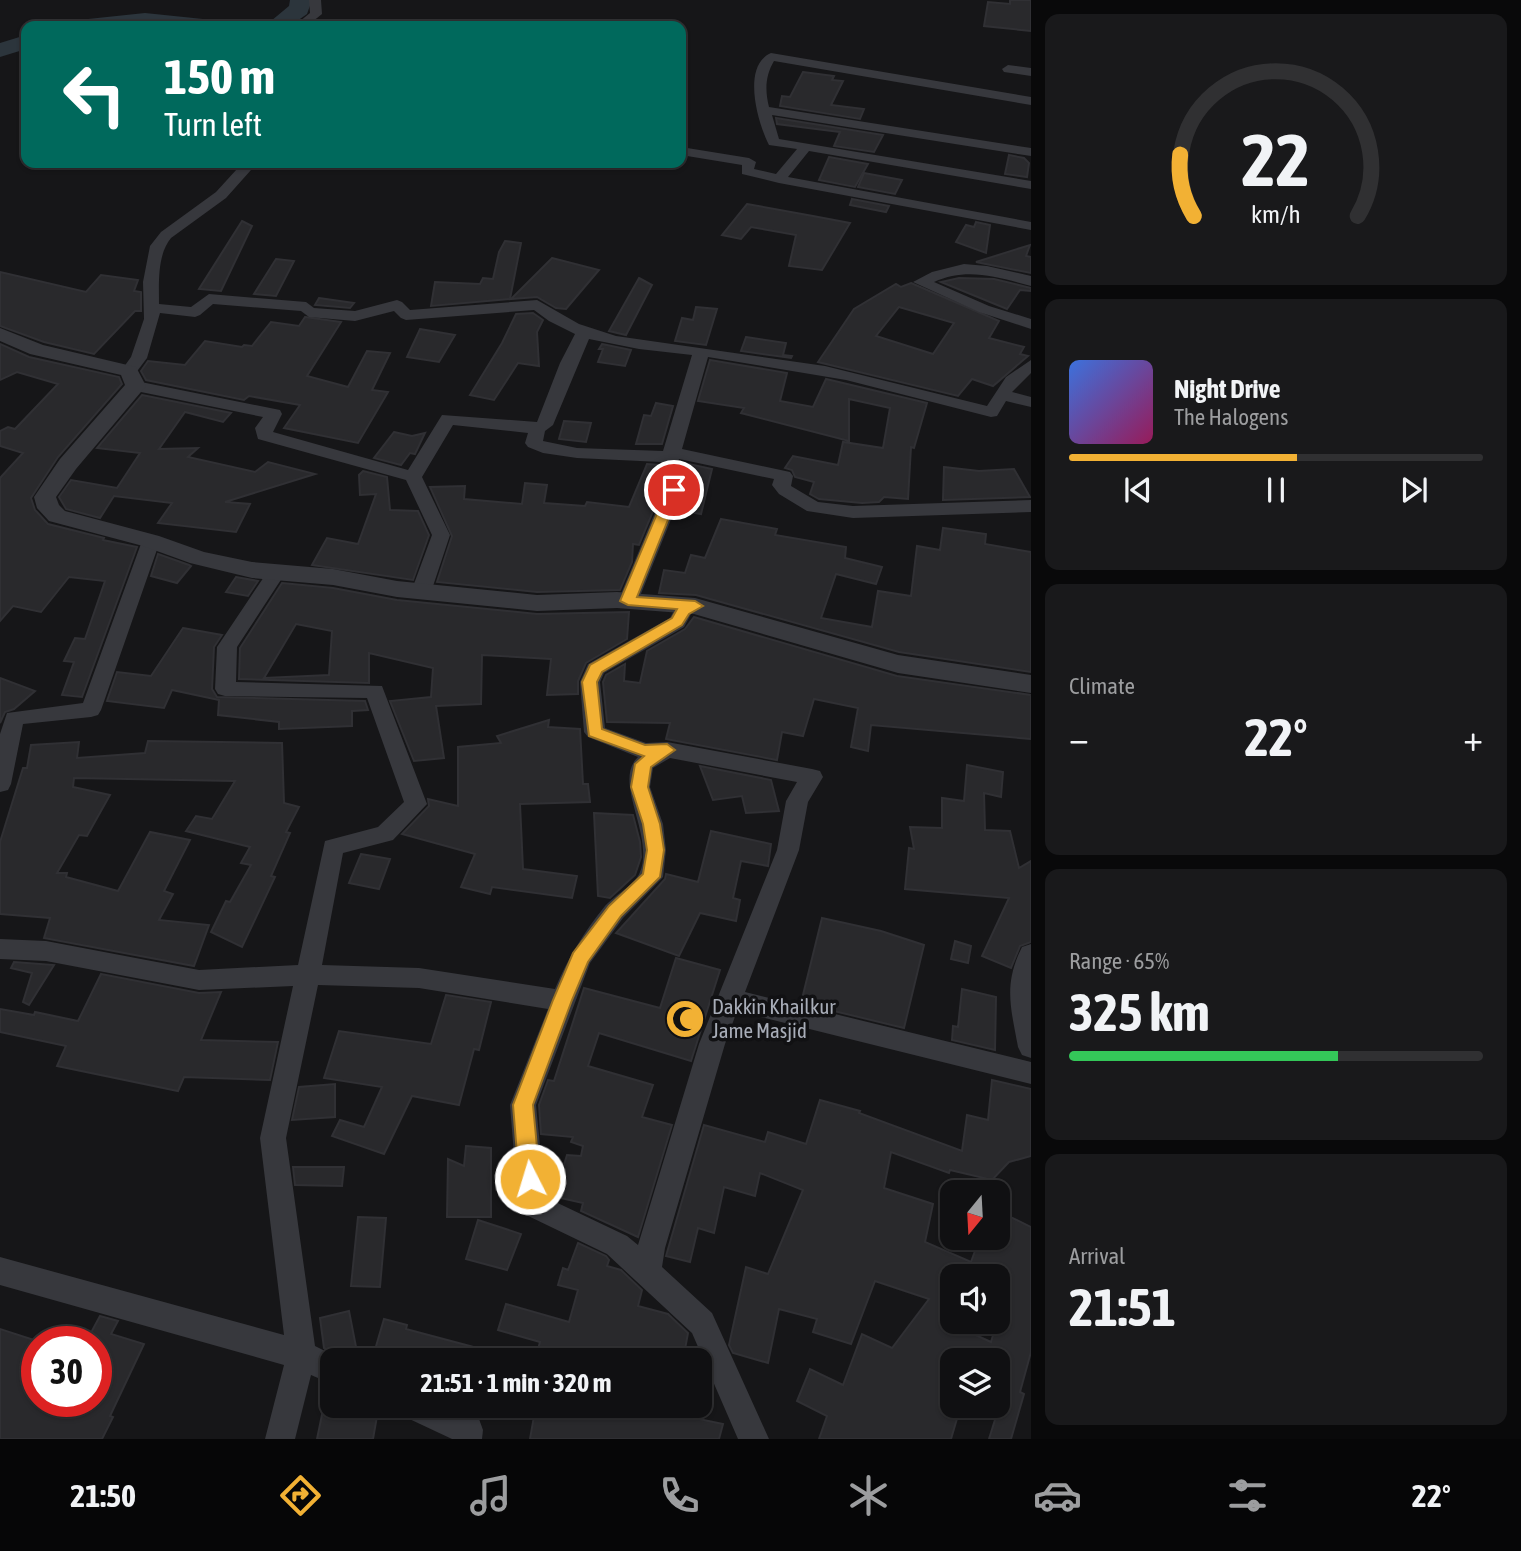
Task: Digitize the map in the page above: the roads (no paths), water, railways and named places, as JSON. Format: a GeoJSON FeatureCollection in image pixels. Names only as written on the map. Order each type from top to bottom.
{"type":"FeatureCollection","features":[{"type":"Feature","properties":{"kind":"street"},"geometry":{"type":"LineString","coordinates":[[307,21],[316,14],[315,0]]}},
{"type":"Feature","properties":{"kind":"street"},"geometry":{"type":"LineString","coordinates":[[1031,101],[771,57],[761,77],[759,96],[774,142],[1031,185]]}},
{"type":"Feature","properties":{"kind":"street"},"geometry":{"type":"LineString","coordinates":[[1008,69],[1031,72]]}},
{"type":"Feature","properties":{"kind":"street"},"geometry":{"type":"LineString","coordinates":[[762,110],[1031,152]]}},
{"type":"Feature","properties":{"kind":"street"},"geometry":{"type":"LineString","coordinates":[[779,179],[806,146]]}},
{"type":"Feature","properties":{"kind":"street"},"geometry":{"type":"LineString","coordinates":[[686,152],[749,162],[747,171],[779,179],[1031,226]]}},
{"type":"Feature","properties":{"kind":"street"},"geometry":{"type":"LineString","coordinates":[[244,168],[221,195],[166,235],[157,246],[151,282],[152,318],[132,378],[45,497],[48,508],[57,516],[151,541],[198,558],[277,572],[421,592],[537,603],[628,601],[695,606],[898,664],[1031,684]]}},
{"type":"Feature","properties":{"kind":"street"},"geometry":{"type":"LineString","coordinates":[[1031,281],[989,268],[966,267],[944,270],[921,282],[943,294],[1031,324]]}},
{"type":"Feature","properties":{"kind":"street"},"geometry":{"type":"LineString","coordinates":[[151,308],[195,312],[209,299],[276,303],[306,307],[309,312],[355,316],[397,305],[406,315],[537,305],[584,332],[673,350],[828,372],[991,412],[1012,380],[1031,365]]}},
{"type":"Feature","properties":{"kind":"street"},"geometry":{"type":"LineString","coordinates":[[413,477],[448,419],[537,429],[544,425],[568,363],[584,332]]}},
{"type":"Feature","properties":{"kind":"street"},"geometry":{"type":"LineString","coordinates":[[0,334],[37,350],[132,378],[274,414],[264,428],[264,435],[413,477],[441,534],[421,592]]}},
{"type":"Feature","properties":{"kind":"street"},"geometry":{"type":"LineString","coordinates":[[628,601],[682,470],[669,464],[702,352]]}},
{"type":"Feature","properties":{"kind":"street"},"geometry":{"type":"LineString","coordinates":[[1002,395],[1031,402]]}},
{"type":"Feature","properties":{"kind":"street"},"geometry":{"type":"LineString","coordinates":[[537,429],[534,443],[539,447],[574,452],[671,454],[784,476],[781,485],[785,491],[813,507],[853,512],[1031,506]]}},
{"type":"Feature","properties":{"kind":"street"},"geometry":{"type":"LineString","coordinates":[[0,784],[14,718],[91,710],[151,541]]}},
{"type":"Feature","properties":{"kind":"street"},"geometry":{"type":"LineString","coordinates":[[277,572],[228,647],[225,689],[375,691],[416,804],[386,834],[333,847],[274,1138],[301,1355],[280,1439]]}},
{"type":"Feature","properties":{"kind":"street"},"geometry":{"type":"LineString","coordinates":[[646,1272],[712,1044],[788,850],[797,801],[812,776],[667,750],[644,751],[595,732],[590,682],[595,668],[677,621],[684,610],[695,606]]}},
{"type":"Feature","properties":{"kind":"street"},"geometry":{"type":"LineString","coordinates":[[667,750],[643,764],[639,787],[652,824],[655,850],[651,877],[615,911],[580,958],[523,1105],[532,1204],[617,1245],[702,1323],[754,1439]]}},
{"type":"Feature","properties":{"kind":"street"},"geometry":{"type":"LineString","coordinates":[[0,949],[46,951],[199,980],[308,975],[419,978],[563,1000]]}},
{"type":"Feature","properties":{"kind":"street"},"geometry":{"type":"LineString","coordinates":[[1031,954],[1020,993],[1031,1047]]}},
{"type":"Feature","properties":{"kind":"street"},"geometry":{"type":"LineString","coordinates":[[730,999],[1031,1073]]}},
{"type":"Feature","properties":{"kind":"street"},"geometry":{"type":"LineString","coordinates":[[0,1271],[301,1355],[320,1364]]}},
{"type":"Feature","properties":{"kind":"street"},"geometry":{"type":"LineString","coordinates":[[442,1418],[468,1430],[467,1439]]}},
{"type":"Feature","properties":{"kind":"waterway"},"geometry":{"type":"LineString","coordinates":[[283,21],[299,9],[301,0]]}},
{"type":"Feature","properties":{"kind":"waterway"},"geometry":{"type":"LineString","coordinates":[[136,21],[155,21]]}},
{"type":"Feature","properties":{"kind":"waterway"},"geometry":{"type":"LineString","coordinates":[[0,50],[21,44]]}},
{"type":"Feature","properties":{"kind":"place","name":"Dakkin Khailkur Jame Masjid"},"geometry":{"type":"Point","coordinates":[685,1019]}}]}
